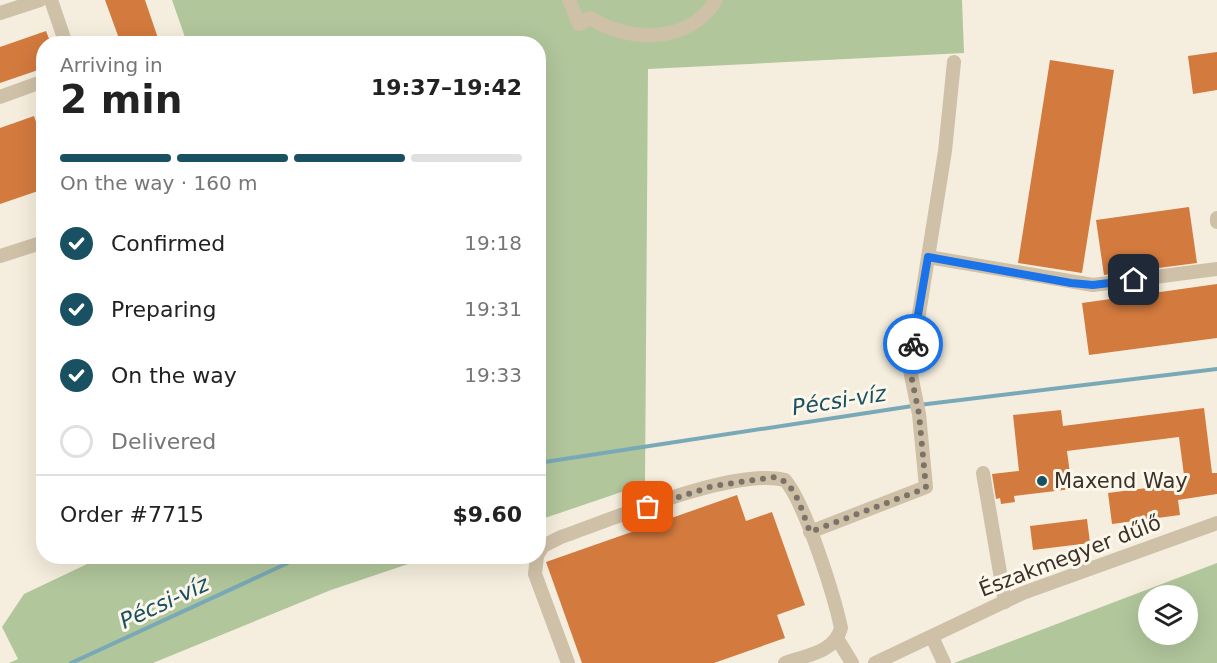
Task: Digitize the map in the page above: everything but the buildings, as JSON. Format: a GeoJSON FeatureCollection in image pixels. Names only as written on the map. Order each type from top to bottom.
{"type":"FeatureCollection","features":[{"type":"Feature","properties":{"kind":"street"},"geometry":{"type":"LineString","coordinates":[[0,13],[40,0]]}},
{"type":"Feature","properties":{"kind":"street"},"geometry":{"type":"LineString","coordinates":[[51,0],[63,36]]}},
{"type":"Feature","properties":{"kind":"street"},"geometry":{"type":"LineString","coordinates":[[569,0],[579,24],[590,18],[615,32],[642,37],[678,30],[693,22],[716,0]]}},
{"type":"Feature","properties":{"kind":"street"},"geometry":{"type":"LineString","coordinates":[[810,532],[926,488],[919,414],[910,370],[945,151],[954,62]]}},
{"type":"Feature","properties":{"kind":"street"},"geometry":{"type":"LineString","coordinates":[[0,96],[36,84]]}},
{"type":"Feature","properties":{"kind":"street"},"geometry":{"type":"LineString","coordinates":[[0,256],[36,245]]}},
{"type":"Feature","properties":{"kind":"street"},"geometry":{"type":"LineString","coordinates":[[928,257],[1093,285],[1217,269]]}},
{"type":"Feature","properties":{"kind":"street"},"geometry":{"type":"LineString","coordinates":[[983,474],[1005,602]]}},
{"type":"Feature","properties":{"kind":"street"},"geometry":{"type":"LineString","coordinates":[[546,544],[561,537],[692,491],[765,478],[785,480],[792,488],[810,532],[841,628],[838,640],[831,646],[785,663]]}},
{"type":"Feature","properties":{"kind":"street","name":"Északmegyer dűlő"},"geometry":{"type":"LineString","coordinates":[[875,663],[1005,602],[1217,523]]}},
{"type":"Feature","properties":{"kind":"street"},"geometry":{"type":"LineString","coordinates":[[537,564],[535,574],[568,663]]}},
{"type":"Feature","properties":{"kind":"street"},"geometry":{"type":"LineString","coordinates":[[932,637],[944,663]]}},
{"type":"Feature","properties":{"kind":"street"},"geometry":{"type":"LineString","coordinates":[[838,640],[852,663]]}},
{"type":"Feature","properties":{"kind":"green space"},"geometry":{"type":"Polygon","coordinates":[[[172,0],[962,0],[964,53],[648,69],[645,484],[546,518],[546,36],[185,36],[172,0]]]}},
{"type":"Feature","properties":{"kind":"green space"},"geometry":{"type":"Polygon","coordinates":[[[1217,563],[1217,663],[954,663],[1138,593],[1138,645],[1198,645],[1198,585],[1159,585],[1217,563]]]}},
{"type":"Feature","properties":{"kind":"green space"},"geometry":{"type":"Polygon","coordinates":[[[87,564],[408,564],[331,590],[153,663],[9,663],[18,659],[2,627],[24,594],[87,564]]]}},
{"type":"Feature","properties":{"kind":"waterway","name":"Pécsi-víz"},"geometry":{"type":"LineString","coordinates":[[546,462],[919,405],[1217,369]]}},
{"type":"Feature","properties":{"kind":"waterway","name":"Pécsi-víz"},"geometry":{"type":"LineString","coordinates":[[71,663],[286,564]]}},
{"type":"Feature","properties":{"kind":"way so far"},"geometry":{"type":"LineString","coordinates":[[648,507],[713,486],[775,477],[785,480],[792,488],[810,532],[926,488],[919,414],[910,370],[913,344]]}},
{"type":"Feature","properties":{"kind":"place","name":"Maxend Way"},"geometry":{"type":"Point","coordinates":[1042,481]}},
{"type":"Feature","properties":{"kind":"route"},"geometry":{"type":"LineString","coordinates":[[913,344],[928,257],[1071,283],[1093,285],[1134,280]]}}]}
